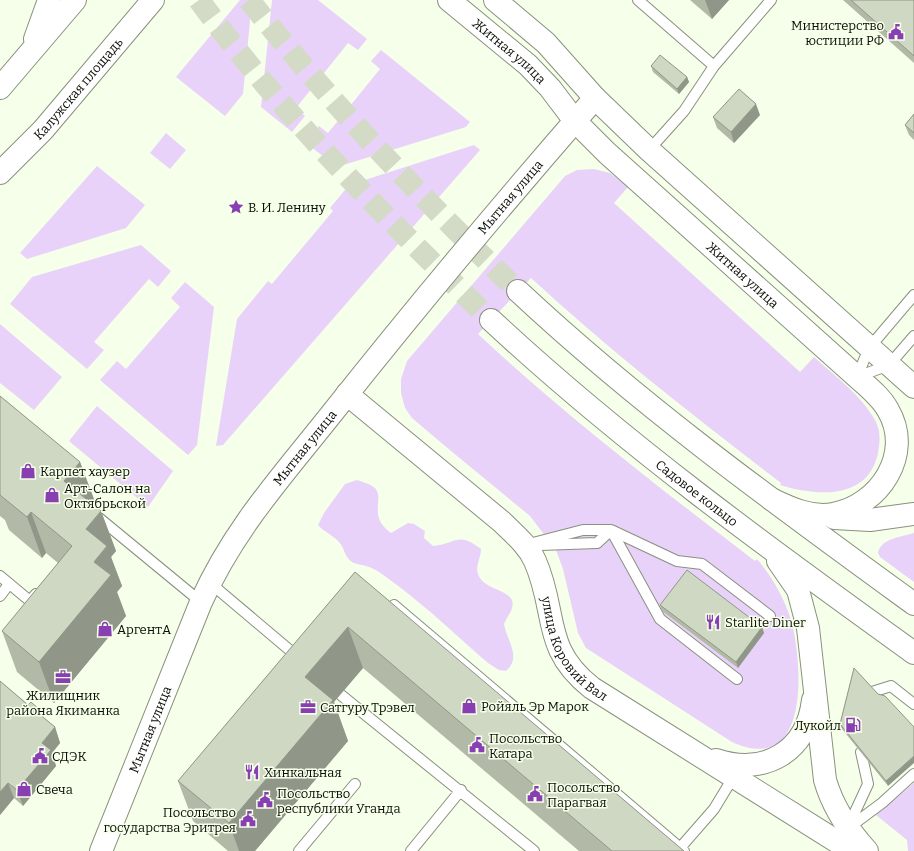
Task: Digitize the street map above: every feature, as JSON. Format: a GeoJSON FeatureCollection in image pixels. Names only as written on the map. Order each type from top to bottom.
{"type":"FeatureCollection","features":[{"type":"Feature","properties":{"kind":"main road"},"geometry":{"type":"LineString","coordinates":[[7,80],[36,38],[49,0]]}},
{"type":"Feature","properties":{"kind":"main road"},"geometry":{"type":"LineString","coordinates":[[7,80],[75,0]]}},
{"type":"Feature","properties":{"kind":"main road","name":"Калужская площадь"},"geometry":{"type":"LineString","coordinates":[[0,173],[43,130],[153,0]]}},
{"type":"Feature","properties":{"kind":"main road","name":"Житная улица"},"geometry":{"type":"LineString","coordinates":[[449,0],[528,65],[550,88],[575,121],[613,158],[857,377],[879,398],[888,410],[894,423],[897,438],[894,465],[888,478],[877,491],[864,502],[832,515],[810,514],[792,509],[771,499]]}},
{"type":"Feature","properties":{"kind":"main road"},"geometry":{"type":"LineString","coordinates":[[495,0],[546,43],[595,98],[649,150],[914,387]]}},
{"type":"Feature","properties":{"kind":"main road","name":"Мытная улица"},"geometry":{"type":"LineString","coordinates":[[101,849],[209,582],[237,533],[347,394],[595,98]]}},
{"type":"Feature","properties":{"kind":"main road"},"geometry":{"type":"LineString","coordinates":[[518,291],[565,335],[615,378],[771,499],[914,604]]}},
{"type":"Feature","properties":{"kind":"main road","name":"Садовое кольцо"},"geometry":{"type":"LineString","coordinates":[[491,320],[590,408],[749,532],[914,653]]}},
{"type":"Feature","properties":{"kind":"main road","name":"улица Коровий Вал"},"geometry":{"type":"LineString","coordinates":[[347,394],[502,522],[525,545],[535,561],[542,583],[558,649],[577,676],[598,692],[698,753],[852,851]]}},
{"type":"Feature","properties":{"kind":"main road"},"geometry":{"type":"LineString","coordinates":[[810,514],[839,519],[870,520],[914,514]]}},
{"type":"Feature","properties":{"kind":"main road"},"geometry":{"type":"LineString","coordinates":[[749,532],[780,563],[798,590],[808,628],[825,780],[829,797],[847,829],[867,851]]}},
{"type":"Feature","properties":{"kind":"main road"},"geometry":{"type":"LineString","coordinates":[[698,753],[719,761],[750,766],[766,763],[783,755],[792,747],[802,734],[813,703],[814,682]]}},
{"type":"Feature","properties":{"kind":"lane"},"geometry":{"type":"LineString","coordinates":[[638,0],[714,66]]}},
{"type":"Feature","properties":{"kind":"lane"},"geometry":{"type":"LineString","coordinates":[[649,150],[684,111],[714,66],[771,0]]}},
{"type":"Feature","properties":{"kind":"lane"},"geometry":{"type":"LineString","coordinates":[[857,377],[869,348],[914,296]]}},
{"type":"Feature","properties":{"kind":"lane"},"geometry":{"type":"LineString","coordinates":[[857,377],[889,365],[914,336]]}},
{"type":"Feature","properties":{"kind":"lane"},"geometry":{"type":"LineString","coordinates":[[89,529],[99,518],[201,602]]}},
{"type":"Feature","properties":{"kind":"lane"},"geometry":{"type":"LineString","coordinates":[[525,545],[583,530],[611,530],[677,561],[702,564],[770,616]]}},
{"type":"Feature","properties":{"kind":"lane"},"geometry":{"type":"LineString","coordinates":[[525,545],[597,544],[611,530]]}},
{"type":"Feature","properties":{"kind":"lane"},"geometry":{"type":"LineString","coordinates":[[611,530],[660,619],[737,679]]}},
{"type":"Feature","properties":{"kind":"lane"},"geometry":{"type":"LineString","coordinates":[[0,576],[30,601],[40,589]]}},
{"type":"Feature","properties":{"kind":"lane"},"geometry":{"type":"LineString","coordinates":[[209,582],[308,666]]}},
{"type":"Feature","properties":{"kind":"lane"},"geometry":{"type":"LineString","coordinates":[[0,596],[9,584]]}},
{"type":"Feature","properties":{"kind":"lane"},"geometry":{"type":"LineString","coordinates":[[394,605],[677,848],[714,809],[734,776]]}},
{"type":"Feature","properties":{"kind":"lane"},"geometry":{"type":"LineString","coordinates":[[872,692],[891,686],[914,704]]}},
{"type":"Feature","properties":{"kind":"lane"},"geometry":{"type":"LineString","coordinates":[[341,695],[461,790],[534,851]]}},
{"type":"Feature","properties":{"kind":"lane"},"geometry":{"type":"LineString","coordinates":[[847,829],[868,784],[860,752]]}},
{"type":"Feature","properties":{"kind":"lane"},"geometry":{"type":"LineString","coordinates":[[847,829],[882,803],[914,774]]}},
{"type":"Feature","properties":{"kind":"lane"},"geometry":{"type":"LineString","coordinates":[[299,851],[355,784]]}},
{"type":"Feature","properties":{"kind":"lane"},"geometry":{"type":"LineString","coordinates":[[411,851],[461,790]]}},
{"type":"Feature","properties":{"kind":"shaded area"},"geometry":{"type":"Polygon","coordinates":[[[240,0],[252,0],[243,94],[225,116],[176,77],[240,0]]]}},
{"type":"Feature","properties":{"kind":"shaded area"},"geometry":{"type":"Polygon","coordinates":[[[272,0],[318,0],[367,39],[358,50],[348,43],[296,108],[305,116],[292,132],[261,107],[272,0]]]}},
{"type":"Feature","properties":{"kind":"shaded area"},"geometry":{"type":"Polygon","coordinates":[[[381,50],[470,122],[466,127],[337,167],[306,143],[319,126],[328,133],[380,69],[371,61],[381,50]]]}},
{"type":"Feature","properties":{"kind":"shaded area"},"geometry":{"type":"Polygon","coordinates":[[[166,133],[186,150],[170,169],[150,153],[166,133]]]}},
{"type":"Feature","properties":{"kind":"shaded area"},"geometry":{"type":"Polygon","coordinates":[[[474,145],[480,150],[223,445],[216,446],[237,319],[268,281],[272,284],[333,211],[330,208],[349,185],[474,145]]]}},
{"type":"Feature","properties":{"kind":"shaded area"},"geometry":{"type":"Polygon","coordinates":[[[97,166],[145,205],[126,228],[27,259],[20,253],[97,166]]]}},
{"type":"Feature","properties":{"kind":"shaded area"},"geometry":{"type":"Polygon","coordinates":[[[594,169],[610,173],[628,187],[614,203],[800,372],[814,357],[863,402],[875,420],[878,428],[880,440],[878,453],[872,469],[864,480],[852,487],[839,491],[824,492],[794,489],[780,485],[781,483],[622,358],[531,278],[478,334],[579,423],[755,561],[757,559],[768,574],[782,597],[792,623],[798,666],[798,690],[795,713],[788,732],[775,745],[757,749],[732,742],[586,648],[578,633],[563,569],[556,550],[530,516],[412,418],[405,408],[401,393],[401,379],[407,361],[565,176],[577,170],[594,169]]]}},
{"type":"Feature","properties":{"kind":"shaded area"},"geometry":{"type":"Polygon","coordinates":[[[141,245],[171,271],[158,287],[149,279],[94,342],[104,350],[87,369],[10,304],[32,277],[141,245]]]}},
{"type":"Feature","properties":{"kind":"shaded area"},"geometry":{"type":"Polygon","coordinates":[[[185,282],[214,307],[197,445],[188,455],[100,380],[117,361],[126,369],[180,307],[171,298],[185,282]]]}},
{"type":"Feature","properties":{"kind":"shaded area"},"geometry":{"type":"Polygon","coordinates":[[[0,324],[62,377],[34,410],[0,383],[0,324]]]}},
{"type":"Feature","properties":{"kind":"shaded area"},"geometry":{"type":"Polygon","coordinates":[[[97,406],[173,471],[148,507],[69,441],[97,406]]]}},
{"type":"Feature","properties":{"kind":"shaded area"},"geometry":{"type":"Polygon","coordinates":[[[357,480],[369,484],[378,492],[378,514],[384,527],[391,533],[408,523],[414,524],[425,531],[424,538],[433,546],[462,540],[467,541],[481,549],[477,571],[481,580],[510,597],[513,602],[512,608],[504,624],[513,654],[511,666],[506,671],[499,670],[488,663],[443,623],[383,574],[375,569],[356,564],[349,560],[339,542],[318,525],[324,513],[345,484],[357,480]]]}},
{"type":"Feature","properties":{"kind":"shaded area"},"geometry":{"type":"Polygon","coordinates":[[[914,533],[914,582],[880,557],[878,553],[883,544],[887,541],[914,533]]]}},
{"type":"Feature","properties":{"kind":"shaded area"},"geometry":{"type":"Polygon","coordinates":[[[914,783],[914,851],[908,851],[907,840],[876,815],[914,783]]]}},
{"type":"Feature","properties":{"kind":"building","name":"Министерство юстиции РФ"},"geometry":{"type":"Polygon","coordinates":[[[851,0],[914,0],[914,56],[851,0]]]}},
{"type":"Feature","properties":{"kind":"building"},"geometry":{"type":"Polygon","coordinates":[[[660,55],[687,77],[677,89],[651,66],[660,55]]]}},
{"type":"Feature","properties":{"kind":"building"},"geometry":{"type":"Polygon","coordinates":[[[739,89],[756,104],[731,132],[713,117],[739,89]]]}},
{"type":"Feature","properties":{"kind":"building"},"geometry":{"type":"Polygon","coordinates":[[[914,114],[914,133],[905,125],[914,114]]]}},
{"type":"Feature","properties":{"kind":"building"},"geometry":{"type":"Polygon","coordinates":[[[0,396],[80,462],[64,481],[101,511],[86,529],[107,546],[94,562],[111,575],[39,662],[2,631],[72,546],[31,512],[27,517],[0,495],[0,396]]]}},
{"type":"Feature","properties":{"kind":"building","name":"Starlite Diner"},"geometry":{"type":"Polygon","coordinates":[[[687,570],[762,627],[736,662],[660,605],[687,570]]]}},
{"type":"Feature","properties":{"kind":"building"},"geometry":{"type":"Polygon","coordinates":[[[355,572],[684,851],[612,851],[348,627],[305,677],[333,700],[229,823],[178,781],[355,572]]]}},
{"type":"Feature","properties":{"kind":"building"},"geometry":{"type":"Polygon","coordinates":[[[854,668],[878,694],[885,696],[914,727],[914,756],[886,781],[840,724],[854,668]]]}},
{"type":"Feature","properties":{"kind":"building"},"geometry":{"type":"Polygon","coordinates":[[[0,681],[28,705],[31,702],[40,710],[38,713],[55,727],[42,743],[51,750],[17,790],[8,783],[0,792],[0,681]]]}},
{"type":"Feature","properties":{"kind":"tunnel"},"geometry":{"type":"LineString","coordinates":[[199,0],[232,43],[301,126],[413,244],[491,320]]}},
{"type":"Feature","properties":{"kind":"tunnel"},"geometry":{"type":"LineString","coordinates":[[249,0],[280,39],[345,114],[447,221],[518,291]]}},
{"type":"Feature","properties":{"kind":"place","name":"Министерство юстиции РФ"},"geometry":{"type":"Point","coordinates":[896,32]}},
{"type":"Feature","properties":{"kind":"place","name":"В. И. Ленину"},"geometry":{"type":"Point","coordinates":[236,207]}},
{"type":"Feature","properties":{"kind":"place","name":"Карпет хаузер"},"geometry":{"type":"Point","coordinates":[28,471]}},
{"type":"Feature","properties":{"kind":"place","name":"Арт-Салон на Октябрьской"},"geometry":{"type":"Point","coordinates":[52,495]}},
{"type":"Feature","properties":{"kind":"place","name":"Starlite Diner"},"geometry":{"type":"Point","coordinates":[713,622]}},
{"type":"Feature","properties":{"kind":"place","name":"АргентА"},"geometry":{"type":"Point","coordinates":[105,629]}},
{"type":"Feature","properties":{"kind":"place","name":"Жилищник района Якиманка"},"geometry":{"type":"Point","coordinates":[63,677]}},
{"type":"Feature","properties":{"kind":"place","name":"Ройяль Эр Марок"},"geometry":{"type":"Point","coordinates":[469,706]}},
{"type":"Feature","properties":{"kind":"place","name":"Сатгуру Трэвел"},"geometry":{"type":"Point","coordinates":[308,707]}},
{"type":"Feature","properties":{"kind":"place","name":"Лукойл"},"geometry":{"type":"Point","coordinates":[853,725]}},
{"type":"Feature","properties":{"kind":"place","name":"Посольство Катара"},"geometry":{"type":"Point","coordinates":[477,745]}},
{"type":"Feature","properties":{"kind":"place","name":"СДЭК"},"geometry":{"type":"Point","coordinates":[40,756]}},
{"type":"Feature","properties":{"kind":"place","name":"Хинкальная"},"geometry":{"type":"Point","coordinates":[252,772]}},
{"type":"Feature","properties":{"kind":"place","name":"Свеча"},"geometry":{"type":"Point","coordinates":[24,789]}},
{"type":"Feature","properties":{"kind":"place","name":"Посольство Парагвая"},"geometry":{"type":"Point","coordinates":[535,794]}},
{"type":"Feature","properties":{"kind":"place","name":"Посольство республики Уганда"},"geometry":{"type":"Point","coordinates":[265,800]}},
{"type":"Feature","properties":{"kind":"place","name":"Посольство государства Эритрея"},"geometry":{"type":"Point","coordinates":[248,819]}}]}
